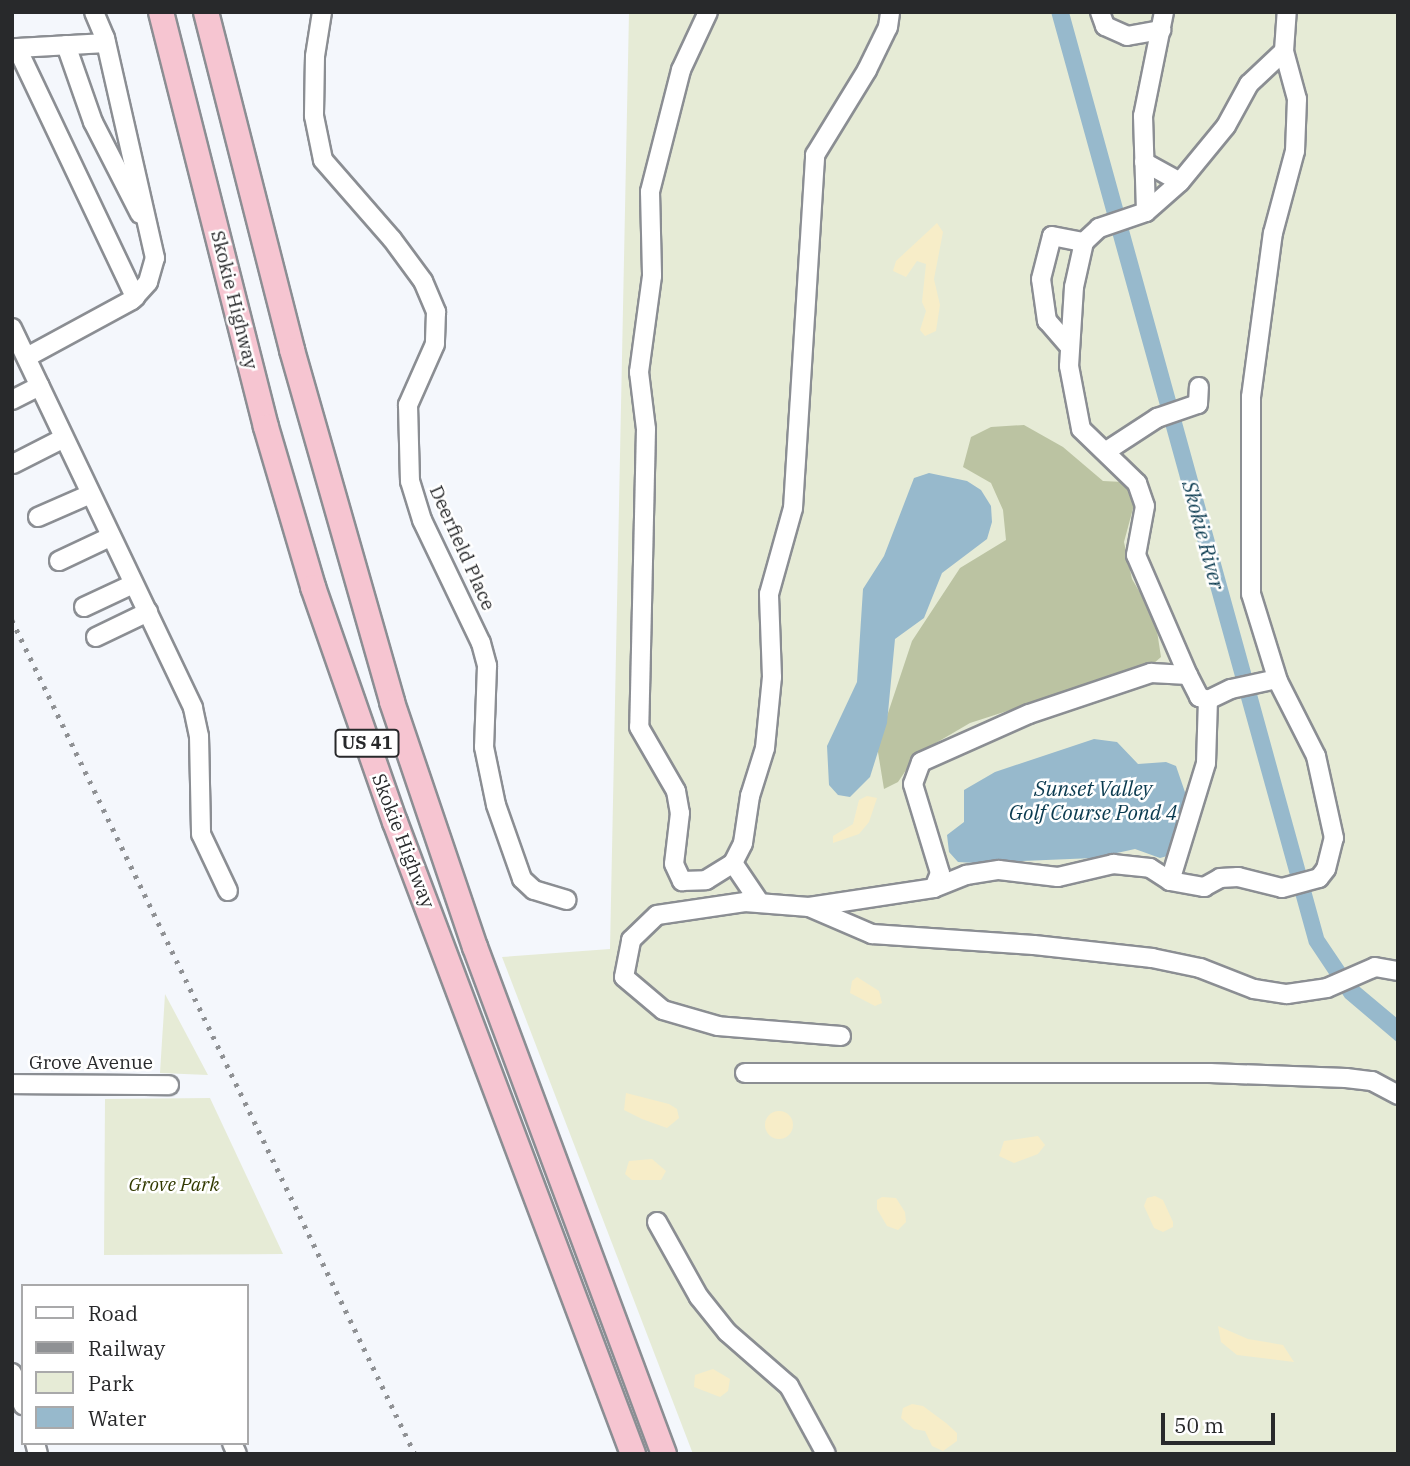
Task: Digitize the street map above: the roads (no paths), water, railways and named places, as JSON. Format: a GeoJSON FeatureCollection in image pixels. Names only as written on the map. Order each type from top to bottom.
{"type":"FeatureCollection","features":[{"type":"Feature","properties":{"kind":"highway","name":"Skokie Highway"},"geometry":{"type":"LineString","coordinates":[[161,12],[266,427],[332,645],[633,1454]]}},
{"type":"Feature","properties":{"kind":"highway","name":"Skokie Highway"},"geometry":{"type":"LineString","coordinates":[[206,12],[292,350],[392,702],[475,947],[664,1454]]}},
{"type":"Feature","properties":{"kind":"street"},"geometry":{"type":"LineString","coordinates":[[20,352],[135,297],[148,282],[155,258],[106,43],[94,12]]}},
{"type":"Feature","properties":{"kind":"street","name":"Deerfield Place"},"geometry":{"type":"LineString","coordinates":[[322,12],[315,55],[314,116],[323,160],[392,239],[423,281],[436,312],[435,344],[408,405],[410,481],[422,520],[484,655],[484,747],[496,806],[522,879],[534,890],[566,900]]}},
{"type":"Feature","properties":{"kind":"street"},"geometry":{"type":"LineString","coordinates":[[708,12],[681,70],[650,192],[652,276],[639,372],[646,443],[639,727],[676,791],[680,813],[674,864],[682,881],[706,880],[733,863],[743,843],[750,796],[765,748],[772,677],[769,594],[793,508],[815,155],[867,70],[888,27],[890,12]]}},
{"type":"Feature","properties":{"kind":"street"},"geometry":{"type":"LineString","coordinates":[[1100,12],[1105,26],[1127,36],[1163,21]]}},
{"type":"Feature","properties":{"kind":"street"},"geometry":{"type":"LineString","coordinates":[[841,1037],[707,1023],[663,1010],[624,977],[631,940],[657,915],[760,903],[808,907],[934,888],[966,875],[999,870],[1058,877],[1113,864],[1150,868],[1170,881],[1204,887],[1220,878],[1238,877],[1282,888],[1314,880],[1326,869],[1334,838],[1317,756],[1269,681],[1251,594],[1251,397],[1273,233],[1294,151],[1297,99],[1284,51],[1287,12]]}},
{"type":"Feature","properties":{"kind":"street"},"geometry":{"type":"LineString","coordinates":[[1139,216],[1144,162],[1143,116],[1163,21]]}},
{"type":"Feature","properties":{"kind":"street"},"geometry":{"type":"LineString","coordinates":[[106,43],[15,48],[135,297]]}},
{"type":"Feature","properties":{"kind":"street"},"geometry":{"type":"LineString","coordinates":[[66,45],[93,122],[152,239]]}},
{"type":"Feature","properties":{"kind":"street"},"geometry":{"type":"LineString","coordinates":[[1269,681],[1231,689],[1208,700],[1199,697],[1136,555],[1145,506],[1137,483],[1108,450],[1081,429],[1069,366],[1073,288],[1084,242],[1099,228],[1139,216],[1180,182],[1226,126],[1250,84],[1284,51]]}},
{"type":"Feature","properties":{"kind":"street"},"geometry":{"type":"LineString","coordinates":[[1144,162],[1180,182]]}},
{"type":"Feature","properties":{"kind":"street"},"geometry":{"type":"LineString","coordinates":[[1070,347],[1047,321],[1041,279],[1052,236],[1084,242]]}},
{"type":"Feature","properties":{"kind":"street"},"geometry":{"type":"LineString","coordinates":[[12,328],[20,352],[40,386],[88,495],[193,708],[199,736],[201,834],[228,891]]}},
{"type":"Feature","properties":{"kind":"street"},"geometry":{"type":"LineString","coordinates":[[12,400],[40,386]]}},
{"type":"Feature","properties":{"kind":"street"},"geometry":{"type":"LineString","coordinates":[[1108,450],[1157,418],[1198,404],[1199,387]]}},
{"type":"Feature","properties":{"kind":"street"},"geometry":{"type":"LineString","coordinates":[[13,464],[64,438]]}},
{"type":"Feature","properties":{"kind":"street"},"geometry":{"type":"LineString","coordinates":[[38,517],[88,495]]}},
{"type":"Feature","properties":{"kind":"street"},"geometry":{"type":"LineString","coordinates":[[59,561],[110,537]]}},
{"type":"Feature","properties":{"kind":"street"},"geometry":{"type":"LineString","coordinates":[[84,607],[133,584]]}},
{"type":"Feature","properties":{"kind":"street"},"geometry":{"type":"LineString","coordinates":[[96,637],[148,612]]}},
{"type":"Feature","properties":{"kind":"street"},"geometry":{"type":"LineString","coordinates":[[934,888],[940,873],[913,784],[921,762],[1029,714],[1151,673],[1188,675]]}},
{"type":"Feature","properties":{"kind":"street"},"geometry":{"type":"LineString","coordinates":[[1170,881],[1206,763],[1208,700]]}},
{"type":"Feature","properties":{"kind":"street"},"geometry":{"type":"LineString","coordinates":[[733,863],[760,903]]}},
{"type":"Feature","properties":{"kind":"street"},"geometry":{"type":"LineString","coordinates":[[808,907],[872,934],[1097,950],[1200,968],[1254,989],[1287,994],[1327,988],[1375,967],[1398,971]]}},
{"type":"Feature","properties":{"kind":"street"},"geometry":{"type":"LineString","coordinates":[[745,1073],[1209,1073],[1372,1081],[1398,1095]]}},
{"type":"Feature","properties":{"kind":"street","name":"Grove Avenue"},"geometry":{"type":"LineString","coordinates":[[12,1084],[169,1085]]}},
{"type":"Feature","properties":{"kind":"street"},"geometry":{"type":"LineString","coordinates":[[657,1222],[699,1297],[727,1332],[789,1386],[826,1454]]}},
{"type":"Feature","properties":{"kind":"street"},"geometry":{"type":"LineString","coordinates":[[12,1371],[21,1399]]}},
{"type":"Feature","properties":{"kind":"water","name":"Skokie River"},"geometry":{"type":"Polygon","coordinates":[[[1051,12],[1069,12],[1324,937],[1355,983],[1398,1019],[1398,1043],[1345,998],[1309,944],[1051,12]]]}},
{"type":"Feature","properties":{"kind":"water"},"geometry":{"type":"Polygon","coordinates":[[[929,473],[967,481],[981,490],[991,506],[992,522],[987,539],[942,573],[924,618],[895,639],[887,723],[870,777],[850,797],[838,795],[829,785],[827,746],[857,682],[863,589],[884,556],[914,478],[929,473]]]}},
{"type":"Feature","properties":{"kind":"water","name":"Sunset Valley Golf Course Pond 4"},"geometry":{"type":"Polygon","coordinates":[[[1094,739],[1117,742],[1138,764],[1166,762],[1176,766],[1187,798],[1171,855],[1160,858],[1135,849],[1094,858],[975,863],[958,862],[949,852],[947,835],[964,822],[964,790],[995,772],[1094,739]]]}},
{"type":"Feature","properties":{"kind":"railway"},"geometry":{"type":"LineString","coordinates":[[12,620],[415,1454]]}},
{"type":"Feature","properties":{"kind":"park label","name":"Grove Park"},"geometry":{"type":"Point","coordinates":[174,1185]}}]}
